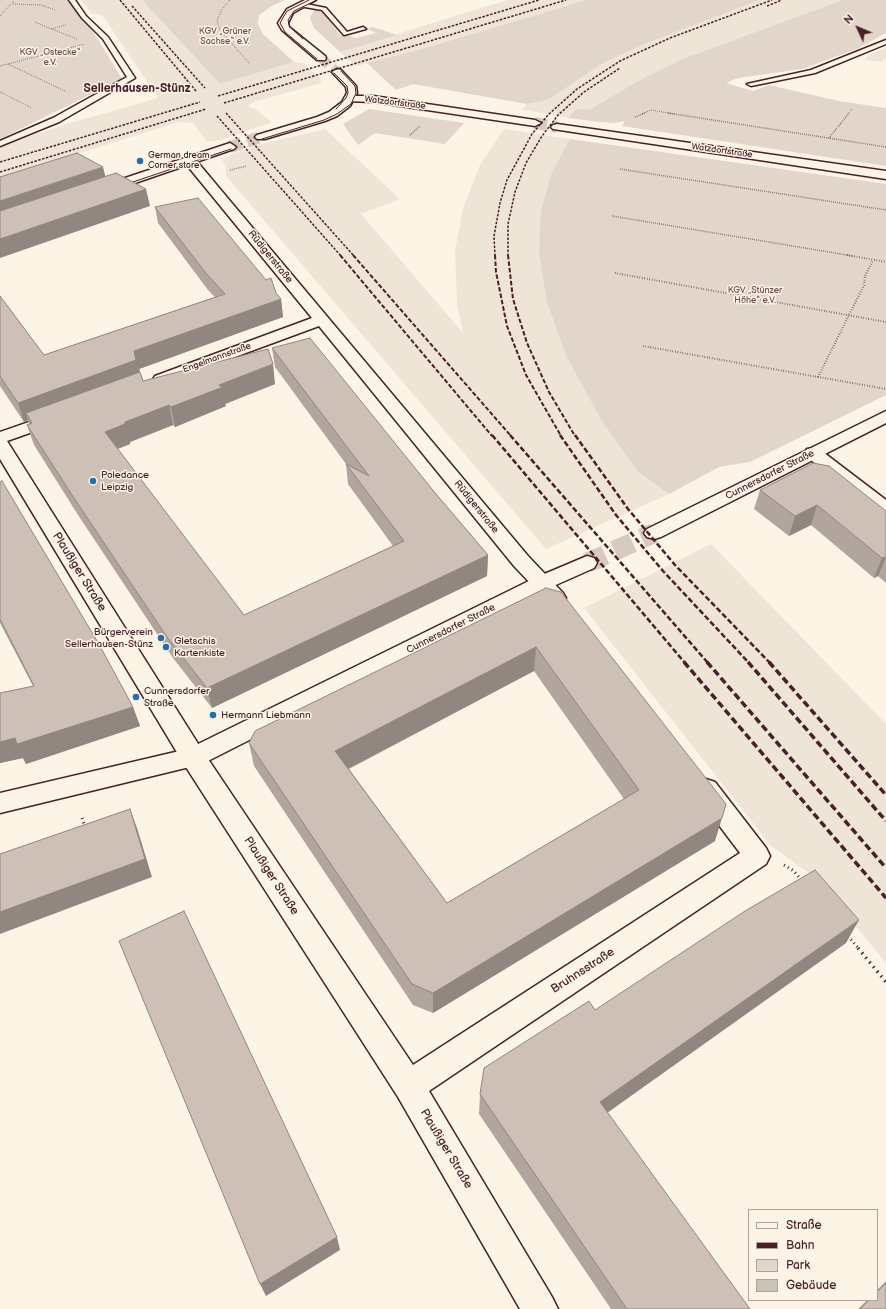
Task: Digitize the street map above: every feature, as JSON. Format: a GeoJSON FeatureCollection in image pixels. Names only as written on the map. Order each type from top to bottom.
{"type":"FeatureCollection","features":[{"type":"Feature","properties":{"kind":"street"},"geometry":{"type":"LineString","coordinates":[[312,0],[290,11],[283,20],[285,28],[321,58]]}},
{"type":"Feature","properties":{"kind":"street"},"geometry":{"type":"LineString","coordinates":[[261,137],[321,119],[341,108],[350,99],[351,86],[337,72]]}},
{"type":"Feature","properties":{"kind":"street","name":"Watzdorfstraße"},"geometry":{"type":"LineString","coordinates":[[350,99],[373,99],[535,123]]}},
{"type":"Feature","properties":{"kind":"street","name":"Watzdorfstraße"},"geometry":{"type":"LineString","coordinates":[[558,127],[886,175]]}},
{"type":"Feature","properties":{"kind":"street"},"geometry":{"type":"LineString","coordinates":[[88,195],[230,147]]}},
{"type":"Feature","properties":{"kind":"street","name":"Rüdigerstraße"},"geometry":{"type":"LineString","coordinates":[[190,160],[521,561],[568,611]]}},
{"type":"Feature","properties":{"kind":"street","name":"Engelmannstraße"},"geometry":{"type":"LineString","coordinates":[[145,385],[322,320]]}},
{"type":"Feature","properties":{"kind":"street"},"geometry":{"type":"LineString","coordinates":[[0,438],[71,412]]}},
{"type":"Feature","properties":{"kind":"street","name":"Cunnersdorfer Straße"},"geometry":{"type":"LineString","coordinates":[[654,533],[886,416]]}},
{"type":"Feature","properties":{"kind":"street","name":"Plaußiger Straße"},"geometry":{"type":"LineString","coordinates":[[0,444],[193,757],[409,1086],[540,1309]]}},
{"type":"Feature","properties":{"kind":"street"},"geometry":{"type":"LineString","coordinates":[[813,453],[886,509]]}},
{"type":"Feature","properties":{"kind":"street","name":"Cunnersdorfer Straße"},"geometry":{"type":"LineString","coordinates":[[0,803],[193,757],[542,583],[587,563]]}},
{"type":"Feature","properties":{"kind":"street"},"geometry":{"type":"LineString","coordinates":[[693,773],[757,856]]}},
{"type":"Feature","properties":{"kind":"street","name":"Bruhnsstraße"},"geometry":{"type":"LineString","coordinates":[[409,1086],[757,856]]}},
{"type":"Feature","properties":{"kind":"lane"},"geometry":{"type":"LineString","coordinates":[[0,144],[56,120],[131,78],[106,38],[84,17],[72,0]]}},
{"type":"Feature","properties":{"kind":"lane"},"geometry":{"type":"LineString","coordinates":[[301,5],[324,9],[346,34],[363,29]]}},
{"type":"Feature","properties":{"kind":"lane"},"geometry":{"type":"LineString","coordinates":[[751,84],[813,72],[886,42]]}},
{"type":"Feature","properties":{"kind":"path"},"geometry":{"type":"LineString","coordinates":[[0,16],[13,4],[15,0]]}},
{"type":"Feature","properties":{"kind":"path"},"geometry":{"type":"LineString","coordinates":[[230,0],[222,8],[217,20],[219,30],[250,64]]}},
{"type":"Feature","properties":{"kind":"path"},"geometry":{"type":"LineString","coordinates":[[13,4],[40,5],[55,10]]}},
{"type":"Feature","properties":{"kind":"path"},"geometry":{"type":"LineString","coordinates":[[0,66],[88,43],[35,22]]}},
{"type":"Feature","properties":{"kind":"path"},"geometry":{"type":"LineString","coordinates":[[51,29],[67,25]]}},
{"type":"Feature","properties":{"kind":"path"},"geometry":{"type":"LineString","coordinates":[[7,64],[71,95]]}},
{"type":"Feature","properties":{"kind":"path"},"geometry":{"type":"LineString","coordinates":[[0,92],[34,110]]}},
{"type":"Feature","properties":{"kind":"path"},"geometry":{"type":"LineString","coordinates":[[829,138],[852,109]]}},
{"type":"Feature","properties":{"kind":"path"},"geometry":{"type":"LineString","coordinates":[[632,120],[651,110],[886,147]]}},
{"type":"Feature","properties":{"kind":"path"},"geometry":{"type":"LineString","coordinates":[[227,171],[247,166]]}},
{"type":"Feature","properties":{"kind":"path"},"geometry":{"type":"LineString","coordinates":[[620,169],[886,210]]}},
{"type":"Feature","properties":{"kind":"path"},"geometry":{"type":"LineString","coordinates":[[612,216],[886,262]]}},
{"type":"Feature","properties":{"kind":"path"},"geometry":{"type":"LineString","coordinates":[[818,377],[864,285],[865,276],[873,260]]}},
{"type":"Feature","properties":{"kind":"path"},"geometry":{"type":"LineString","coordinates":[[615,273],[886,322]]}},
{"type":"Feature","properties":{"kind":"path"},"geometry":{"type":"LineString","coordinates":[[643,346],[886,389]]}},
{"type":"Feature","properties":{"kind":"path"},"geometry":{"type":"LineString","coordinates":[[82,818],[86,831]]}},
{"type":"Feature","properties":{"kind":"path"},"geometry":{"type":"LineString","coordinates":[[757,856],[773,857],[794,871],[803,883]]}},
{"type":"Feature","properties":{"kind":"path"},"geometry":{"type":"LineString","coordinates":[[842,930],[886,982]]}},
{"type":"Feature","properties":{"kind":"shaded area"},"geometry":{"type":"Polygon","coordinates":[[[81,0],[142,0],[220,84],[294,62],[303,63],[320,78],[322,83],[254,102],[248,106],[258,111],[272,122],[221,140],[207,142],[193,123],[179,122],[0,178],[0,146],[70,123],[158,98],[102,15],[92,14],[81,0]]]}},
{"type":"Feature","properties":{"kind":"shaded area"},"geometry":{"type":"Polygon","coordinates":[[[507,0],[586,0],[418,50],[357,66],[339,52],[507,0]]]}},
{"type":"Feature","properties":{"kind":"shaded area"},"geometry":{"type":"Polygon","coordinates":[[[696,0],[871,0],[614,123],[594,122],[522,110],[527,104],[548,100],[603,63],[647,43],[696,0]]]}},
{"type":"Feature","properties":{"kind":"shaded area"},"geometry":{"type":"Polygon","coordinates":[[[886,48],[886,58],[883,62],[865,60],[867,56],[886,48]]]}},
{"type":"Feature","properties":{"kind":"shaded area"},"geometry":{"type":"Polygon","coordinates":[[[325,129],[400,199],[361,214],[463,333],[457,304],[455,251],[463,208],[480,165],[504,129],[570,139],[552,172],[567,358],[603,423],[638,472],[669,494],[546,549],[226,176],[226,166],[222,161],[232,154],[269,142],[325,129]]]}},
{"type":"Feature","properties":{"kind":"shaded area"},"geometry":{"type":"Polygon","coordinates":[[[711,544],[886,724],[886,963],[816,878],[771,846],[584,608],[711,544]]]}},
{"type":"Feature","properties":{"kind":"green space","name":"KGV „Ostecke“ e.V."},"geometry":{"type":"Polygon","coordinates":[[[0,0],[67,0],[80,18],[89,25],[122,79],[0,139],[0,0]]]}},
{"type":"Feature","properties":{"kind":"green space","name":"KGV „Grüner Sachse“ e.V."},"geometry":{"type":"Polygon","coordinates":[[[142,0],[285,0],[272,6],[259,15],[258,24],[263,34],[294,62],[220,84],[142,0]]]}},
{"type":"Feature","properties":{"kind":"green space"},"geometry":{"type":"Polygon","coordinates":[[[586,0],[759,0],[647,43],[603,63],[548,100],[527,104],[413,84],[396,90],[367,63],[418,50],[586,0]]]}},
{"type":"Feature","properties":{"kind":"green space"},"geometry":{"type":"Polygon","coordinates":[[[843,0],[886,0],[886,33],[857,49],[802,69],[738,78],[726,83],[753,91],[769,85],[839,101],[886,108],[886,166],[622,126],[625,121],[614,123],[568,118],[576,109],[589,110],[644,78],[683,59],[843,0]]]}},
{"type":"Feature","properties":{"kind":"green space"},"geometry":{"type":"Polygon","coordinates":[[[314,10],[323,12],[340,35],[347,35],[356,38],[376,33],[367,29],[373,27],[397,35],[340,52],[314,28],[310,18],[314,10]]]}},
{"type":"Feature","properties":{"kind":"green space"},"geometry":{"type":"Polygon","coordinates":[[[369,109],[464,123],[445,144],[375,133],[358,145],[343,124],[369,109]]]}},
{"type":"Feature","properties":{"kind":"green space","name":"KGV „Stünzer Höhe“ e.V."},"geometry":{"type":"Polygon","coordinates":[[[570,139],[886,184],[886,395],[750,462],[719,467],[669,494],[638,472],[603,423],[567,358],[547,302],[539,252],[541,210],[552,172],[570,139]]]}},
{"type":"Feature","properties":{"kind":"building"},"geometry":{"type":"Polygon","coordinates":[[[77,153],[103,167],[0,201],[0,177],[77,153]]]}},
{"type":"Feature","properties":{"kind":"building"},"geometry":{"type":"Polygon","coordinates":[[[116,173],[146,189],[0,239],[0,211],[116,173]]]}},
{"type":"Feature","properties":{"kind":"building"},"geometry":{"type":"Polygon","coordinates":[[[198,198],[266,280],[271,278],[276,293],[281,299],[134,351],[136,360],[18,403],[0,376],[0,296],[44,355],[225,294],[205,272],[155,207],[198,198]]]}},
{"type":"Feature","properties":{"kind":"building"},"geometry":{"type":"Polygon","coordinates":[[[310,338],[436,494],[488,555],[207,688],[167,637],[72,495],[27,425],[32,423],[26,413],[140,372],[143,381],[268,349],[273,364],[219,385],[223,387],[171,407],[169,405],[125,422],[125,424],[105,432],[244,615],[404,541],[346,464],[369,476],[272,348],[310,338]]]}},
{"type":"Feature","properties":{"kind":"building"},"geometry":{"type":"Polygon","coordinates":[[[813,463],[829,466],[886,511],[886,557],[882,558],[817,505],[795,516],[760,490],[813,463]]]}},
{"type":"Feature","properties":{"kind":"building"},"geometry":{"type":"Polygon","coordinates":[[[2,481],[100,646],[133,707],[17,744],[15,738],[0,742],[0,693],[34,686],[0,619],[0,482],[2,481]]]}},
{"type":"Feature","properties":{"kind":"building"},"geometry":{"type":"Polygon","coordinates":[[[546,588],[561,592],[726,804],[722,818],[433,993],[412,984],[249,743],[255,731],[546,588]],[[536,647],[335,751],[447,903],[639,790],[536,647]]]}},
{"type":"Feature","properties":{"kind":"building"},"geometry":{"type":"Polygon","coordinates":[[[130,809],[145,859],[0,912],[0,854],[130,809]]]}},
{"type":"Feature","properties":{"kind":"building"},"geometry":{"type":"Polygon","coordinates":[[[815,870],[859,920],[600,1102],[750,1309],[627,1309],[480,1094],[484,1068],[589,1001],[595,1010],[745,911],[815,870]]]}},
{"type":"Feature","properties":{"kind":"building"},"geometry":{"type":"Polygon","coordinates":[[[184,911],[337,1237],[260,1284],[119,941],[184,911]]]}},
{"type":"Feature","properties":{"kind":"building"},"geometry":{"type":"Polygon","coordinates":[[[886,1283],[886,1309],[860,1309],[868,1301],[878,1301],[878,1291],[886,1283]]]}},
{"type":"Feature","properties":{"kind":"tunnel"},"geometry":{"type":"LineString","coordinates":[[321,58],[337,72]]}},
{"type":"Feature","properties":{"kind":"tunnel"},"geometry":{"type":"LineString","coordinates":[[535,123],[557,127]]}},
{"type":"Feature","properties":{"kind":"tunnel"},"geometry":{"type":"LineString","coordinates":[[230,147],[261,137]]}},
{"type":"Feature","properties":{"kind":"tunnel"},"geometry":{"type":"LineString","coordinates":[[587,563],[654,533]]}},
{"type":"Feature","properties":{"kind":"tram line"},"geometry":{"type":"LineString","coordinates":[[309,0],[287,11],[280,23],[285,32],[317,59]]}},
{"type":"Feature","properties":{"kind":"tram line"},"geometry":{"type":"LineString","coordinates":[[303,39],[290,27],[288,20],[294,11],[317,0]]}},
{"type":"Feature","properties":{"kind":"tram line"},"geometry":{"type":"LineString","coordinates":[[262,139],[324,120],[337,114],[351,104],[356,93],[355,86],[341,71]]}},
{"type":"Feature","properties":{"kind":"tram line"},"geometry":{"type":"LineString","coordinates":[[334,73],[347,86],[348,93],[346,98],[336,109]]}},
{"type":"Feature","properties":{"kind":"tram line"},"geometry":{"type":"LineString","coordinates":[[121,186],[231,149]]}},
{"type":"Feature","properties":{"kind":"railway"},"geometry":{"type":"LineString","coordinates":[[120,0],[196,91]]}},
{"type":"Feature","properties":{"kind":"railway"},"geometry":{"type":"LineString","coordinates":[[218,96],[539,0]]}},
{"type":"Feature","properties":{"kind":"railway"},"geometry":{"type":"LineString","coordinates":[[224,103],[566,0]]}},
{"type":"Feature","properties":{"kind":"railway"},"geometry":{"type":"LineString","coordinates":[[495,256],[494,236],[500,203],[507,180],[532,134],[549,114],[577,89],[620,61],[670,38],[772,0]]}},
{"type":"Feature","properties":{"kind":"railway"},"geometry":{"type":"LineString","coordinates":[[767,6],[782,0]]}},
{"type":"Feature","properties":{"kind":"railway"},"geometry":{"type":"LineString","coordinates":[[132,6],[205,88]]}},
{"type":"Feature","properties":{"kind":"railway"},"geometry":{"type":"LineString","coordinates":[[508,255],[508,224],[515,192],[526,163],[542,136],[558,115],[584,92],[620,68]]}},
{"type":"Feature","properties":{"kind":"railway"},"geometry":{"type":"LineString","coordinates":[[0,162],[200,102]]}},
{"type":"Feature","properties":{"kind":"railway"},"geometry":{"type":"LineString","coordinates":[[0,172],[206,109]]}},
{"type":"Feature","properties":{"kind":"railway"},"geometry":{"type":"LineString","coordinates":[[226,113],[354,256]]}},
{"type":"Feature","properties":{"kind":"railway"},"geometry":{"type":"LineString","coordinates":[[217,116],[341,256]]}},
{"type":"Feature","properties":{"kind":"railway"},"geometry":{"type":"LineString","coordinates":[[340,255],[492,436]]}},
{"type":"Feature","properties":{"kind":"railway"},"geometry":{"type":"LineString","coordinates":[[353,255],[511,436]]}},
{"type":"Feature","properties":{"kind":"railway"},"geometry":{"type":"LineString","coordinates":[[495,255],[496,272],[507,326],[526,375],[561,436]]}},
{"type":"Feature","properties":{"kind":"railway"},"geometry":{"type":"LineString","coordinates":[[508,255],[513,299],[527,343],[549,392],[575,436]]}},
{"type":"Feature","properties":{"kind":"railway"},"geometry":{"type":"LineString","coordinates":[[492,435],[685,663]]}},
{"type":"Feature","properties":{"kind":"railway"},"geometry":{"type":"LineString","coordinates":[[510,435],[708,663]]}},
{"type":"Feature","properties":{"kind":"railway"},"geometry":{"type":"LineString","coordinates":[[560,435],[616,515],[663,571],[749,663]]}},
{"type":"Feature","properties":{"kind":"railway"},"geometry":{"type":"LineString","coordinates":[[575,435],[628,509],[675,565],[770,663]]}},
{"type":"Feature","properties":{"kind":"railway"},"geometry":{"type":"LineString","coordinates":[[684,662],[886,898]]}},
{"type":"Feature","properties":{"kind":"railway"},"geometry":{"type":"LineString","coordinates":[[707,662],[886,868]]}},
{"type":"Feature","properties":{"kind":"railway"},"geometry":{"type":"LineString","coordinates":[[748,662],[886,821]]}},
{"type":"Feature","properties":{"kind":"railway"},"geometry":{"type":"LineString","coordinates":[[769,662],[886,795]]}},
{"type":"Feature","properties":{"kind":"place","name":"German dream Corner store"},"geometry":{"type":"Point","coordinates":[140,161]}},
{"type":"Feature","properties":{"kind":"place","name":"Poledance Leipzig"},"geometry":{"type":"Point","coordinates":[93,481]}},
{"type":"Feature","properties":{"kind":"place","name":"Bürgerverein Sellerhausen-Stünz"},"geometry":{"type":"Point","coordinates":[161,638]}},
{"type":"Feature","properties":{"kind":"place","name":"Gletschis Kartenkiste"},"geometry":{"type":"Point","coordinates":[166,647]}},
{"type":"Feature","properties":{"kind":"place","name":"Cunnersdorfer Straße"},"geometry":{"type":"Point","coordinates":[136,697]}},
{"type":"Feature","properties":{"kind":"place","name":"Hermann Liebmann"},"geometry":{"type":"Point","coordinates":[213,715]}},
{"type":"Feature","properties":{"kind":"district","name":"Sellerhausen-Stünz"},"geometry":{"type":"Point","coordinates":[137,89]}}]}
